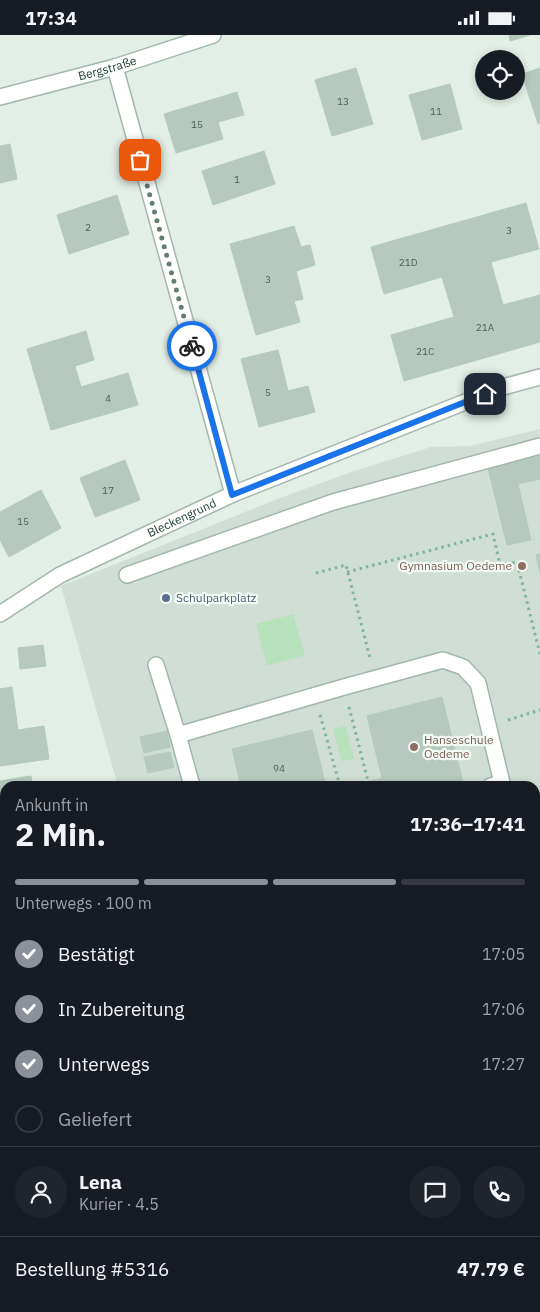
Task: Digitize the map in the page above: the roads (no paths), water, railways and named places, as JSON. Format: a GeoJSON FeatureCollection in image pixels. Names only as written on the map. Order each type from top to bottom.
{"type":"FeatureCollection","features":[{"type":"Feature","properties":{"kind":"street","name":"Bergstraße"},"geometry":{"type":"LineString","coordinates":[[0,97],[115,67],[213,35]]}},
{"type":"Feature","properties":{"kind":"street"},"geometry":{"type":"LineString","coordinates":[[115,67],[232,495]]}},
{"type":"Feature","properties":{"kind":"street","name":"Bleckengrund"},"geometry":{"type":"LineString","coordinates":[[0,614],[60,575],[232,495],[503,387],[540,377]]}},
{"type":"Feature","properties":{"kind":"street"},"geometry":{"type":"LineString","coordinates":[[127,575],[333,502],[540,446]]}},
{"type":"Feature","properties":{"kind":"street"},"geometry":{"type":"LineString","coordinates":[[178,735],[443,660],[463,667],[478,683],[502,781]]}},
{"type":"Feature","properties":{"kind":"street"},"geometry":{"type":"LineString","coordinates":[[156,665],[191,781]]}},
{"type":"Feature","properties":{"kind":"place","name":"Gymnasium Oedeme"},"geometry":{"type":"Point","coordinates":[522,566]}},
{"type":"Feature","properties":{"kind":"place","name":"Schulparkplatz"},"geometry":{"type":"Point","coordinates":[166,598]}},
{"type":"Feature","properties":{"kind":"place","name":"Hanseschule Oedeme"},"geometry":{"type":"Point","coordinates":[414,747]}}]}
